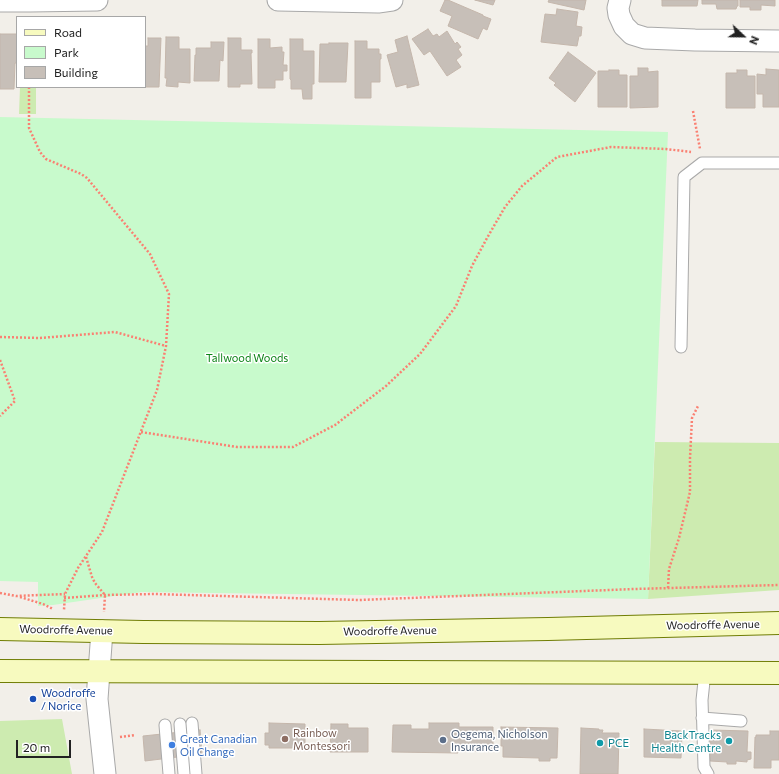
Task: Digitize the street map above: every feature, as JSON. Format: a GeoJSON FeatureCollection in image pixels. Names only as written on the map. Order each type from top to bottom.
{"type":"FeatureCollection","features":[{"type":"Feature","properties":{"kind":"main road","name":"Woodroffe Avenue"},"geometry":{"type":"LineString","coordinates":[[0,629],[103,621],[319,632],[779,624]]}},
{"type":"Feature","properties":{"kind":"main road"},"geometry":{"type":"LineString","coordinates":[[0,670],[779,672]]}},
{"type":"Feature","properties":{"kind":"street"},"geometry":{"type":"LineString","coordinates":[[0,1],[30,2],[97,0]]}},
{"type":"Feature","properties":{"kind":"street"},"geometry":{"type":"LineString","coordinates":[[278,0],[378,2],[392,0]]}},
{"type":"Feature","properties":{"kind":"street"},"geometry":{"type":"LineString","coordinates":[[620,0],[618,8],[619,15],[624,26],[632,34],[645,38],[779,42]]}},
{"type":"Feature","properties":{"kind":"street"},"geometry":{"type":"LineString","coordinates":[[103,621],[97,699],[105,774]]}},
{"type":"Feature","properties":{"kind":"lane"},"geometry":{"type":"LineString","coordinates":[[681,347],[684,177],[701,158],[779,163]]}},
{"type":"Feature","properties":{"kind":"lane"},"geometry":{"type":"LineString","coordinates":[[706,672],[702,700],[702,718],[704,767],[708,774]]}},
{"type":"Feature","properties":{"kind":"lane"},"geometry":{"type":"LineString","coordinates":[[702,718],[741,721]]}},
{"type":"Feature","properties":{"kind":"lane"},"geometry":{"type":"LineString","coordinates":[[192,723],[196,774]]}},
{"type":"Feature","properties":{"kind":"lane"},"geometry":{"type":"LineString","coordinates":[[180,724],[184,774]]}},
{"type":"Feature","properties":{"kind":"lane"},"geometry":{"type":"LineString","coordinates":[[165,725],[170,774]]}},
{"type":"Feature","properties":{"kind":"path"},"geometry":{"type":"LineString","coordinates":[[29,88],[29,128],[40,152],[46,159],[87,178],[150,254],[169,294],[166,346],[157,390],[102,532],[78,568],[65,594],[64,610]]}},
{"type":"Feature","properties":{"kind":"path"},"geometry":{"type":"LineString","coordinates":[[141,432],[237,447],[293,447],[335,426],[386,386],[420,354],[456,306],[472,266],[487,238],[505,207],[522,186],[557,157],[611,147],[666,149],[701,158],[693,111]]}},
{"type":"Feature","properties":{"kind":"path"},"geometry":{"type":"LineString","coordinates":[[0,337],[40,338],[115,332],[166,346]]}},
{"type":"Feature","properties":{"kind":"path"},"geometry":{"type":"LineString","coordinates":[[0,360],[15,401],[0,416]]}},
{"type":"Feature","properties":{"kind":"path"},"geometry":{"type":"LineString","coordinates":[[668,588],[669,570],[679,538],[690,492],[692,418],[698,406]]}},
{"type":"Feature","properties":{"kind":"path"},"geometry":{"type":"LineString","coordinates":[[86,556],[92,577],[105,595],[103,621]]}},
{"type":"Feature","properties":{"kind":"path"},"geometry":{"type":"LineString","coordinates":[[64,598],[154,594],[359,600],[779,585]]}},
{"type":"Feature","properties":{"kind":"path"},"geometry":{"type":"LineString","coordinates":[[0,593],[29,599],[54,610]]}},
{"type":"Feature","properties":{"kind":"path"},"geometry":{"type":"LineString","coordinates":[[16,596],[65,594]]}},
{"type":"Feature","properties":{"kind":"path"},"geometry":{"type":"LineString","coordinates":[[118,737],[135,735]]}},
{"type":"Feature","properties":{"kind":"green space"},"geometry":{"type":"Polygon","coordinates":[[[20,88],[36,88],[36,114],[19,114],[20,88]]]}},
{"type":"Feature","properties":{"kind":"green space","name":"Tallwood Woods"},"geometry":{"type":"Polygon","coordinates":[[[0,117],[668,132],[648,599],[142,592],[38,606],[38,582],[0,581],[0,117]]]}},
{"type":"Feature","properties":{"kind":"green space"},"geometry":{"type":"Polygon","coordinates":[[[655,442],[779,443],[779,590],[648,599],[655,442]]]}},
{"type":"Feature","properties":{"kind":"green space"},"geometry":{"type":"Polygon","coordinates":[[[62,719],[72,774],[0,774],[0,721],[62,719]]]}},
{"type":"Feature","properties":{"kind":"building"},"geometry":{"type":"Polygon","coordinates":[[[445,0],[491,19],[487,30],[483,28],[478,39],[448,26],[452,16],[440,11],[445,0]]]}},
{"type":"Feature","properties":{"kind":"building"},"geometry":{"type":"Polygon","coordinates":[[[475,0],[495,0],[493,5],[475,0]]]}},
{"type":"Feature","properties":{"kind":"building"},"geometry":{"type":"Polygon","coordinates":[[[549,0],[586,0],[584,10],[548,2],[549,0]]]}},
{"type":"Feature","properties":{"kind":"building"},"geometry":{"type":"Polygon","coordinates":[[[662,0],[698,0],[697,6],[662,6],[662,0]]]}},
{"type":"Feature","properties":{"kind":"building"},"geometry":{"type":"Polygon","coordinates":[[[702,0],[738,0],[738,6],[736,9],[717,9],[716,4],[702,4],[702,0]]]}},
{"type":"Feature","properties":{"kind":"building"},"geometry":{"type":"Polygon","coordinates":[[[740,0],[775,0],[775,6],[761,5],[761,10],[750,10],[750,7],[740,7],[740,0]]]}},
{"type":"Feature","properties":{"kind":"building"},"geometry":{"type":"Polygon","coordinates":[[[557,9],[578,12],[576,26],[582,27],[581,36],[579,36],[577,46],[541,42],[545,14],[556,15],[557,9]]]}},
{"type":"Feature","properties":{"kind":"building"},"geometry":{"type":"Polygon","coordinates":[[[428,29],[433,36],[437,34],[439,37],[447,31],[455,44],[457,42],[461,47],[458,49],[462,55],[456,60],[461,67],[447,76],[430,51],[424,55],[412,39],[428,29]]]}},
{"type":"Feature","properties":{"kind":"building"},"geometry":{"type":"Polygon","coordinates":[[[0,34],[16,34],[14,89],[0,89],[0,34]]]}},
{"type":"Feature","properties":{"kind":"building"},"geometry":{"type":"Polygon","coordinates":[[[407,36],[419,85],[407,88],[407,84],[396,87],[387,55],[398,52],[395,40],[407,36]]]}},
{"type":"Feature","properties":{"kind":"building"},"geometry":{"type":"Polygon","coordinates":[[[166,37],[179,37],[179,49],[190,49],[190,83],[178,82],[178,87],[166,86],[166,37]]]}},
{"type":"Feature","properties":{"kind":"building"},"geometry":{"type":"Polygon","coordinates":[[[148,38],[161,38],[159,87],[146,87],[146,46],[148,46],[148,38]]]}},
{"type":"Feature","properties":{"kind":"building"},"geometry":{"type":"Polygon","coordinates":[[[228,38],[241,38],[241,50],[252,50],[252,84],[240,84],[240,87],[228,87],[228,38]]]}},
{"type":"Feature","properties":{"kind":"building"},"geometry":{"type":"Polygon","coordinates":[[[258,39],[270,39],[270,48],[282,47],[282,52],[284,52],[283,65],[287,65],[287,71],[283,71],[283,80],[275,80],[275,88],[258,88],[258,39]]]}},
{"type":"Feature","properties":{"kind":"building"},"geometry":{"type":"Polygon","coordinates":[[[290,39],[303,39],[303,51],[314,51],[314,84],[312,84],[312,99],[303,99],[302,89],[291,89],[290,39]]]}},
{"type":"Feature","properties":{"kind":"building"},"geometry":{"type":"Polygon","coordinates":[[[355,41],[367,41],[367,49],[379,49],[379,54],[381,54],[380,82],[371,82],[371,98],[355,98],[355,41]]]}},
{"type":"Feature","properties":{"kind":"building"},"geometry":{"type":"Polygon","coordinates":[[[211,42],[224,42],[223,61],[220,60],[219,81],[194,81],[196,48],[211,48],[211,42]]]}},
{"type":"Feature","properties":{"kind":"building"},"geometry":{"type":"Polygon","coordinates":[[[348,43],[346,82],[319,82],[320,44],[348,43]]]}},
{"type":"Feature","properties":{"kind":"building"},"geometry":{"type":"Polygon","coordinates":[[[568,52],[596,73],[575,102],[554,85],[556,83],[549,78],[568,52]]]}},
{"type":"Feature","properties":{"kind":"building"},"geometry":{"type":"Polygon","coordinates":[[[638,68],[648,68],[648,72],[658,71],[658,107],[630,108],[630,76],[638,76],[638,68]]]}},
{"type":"Feature","properties":{"kind":"building"},"geometry":{"type":"Polygon","coordinates":[[[766,69],[779,70],[779,107],[763,107],[763,94],[757,94],[757,74],[766,75],[766,69]]]}},
{"type":"Feature","properties":{"kind":"building"},"geometry":{"type":"Polygon","coordinates":[[[619,70],[619,75],[627,75],[627,107],[598,107],[598,71],[619,70]]]}},
{"type":"Feature","properties":{"kind":"building"},"geometry":{"type":"Polygon","coordinates":[[[737,70],[747,70],[747,76],[755,76],[755,108],[726,108],[726,73],[737,73],[737,70]]]}},
{"type":"Feature","properties":{"kind":"building","name":"Rainbow Montessori"},"geometry":{"type":"Polygon","coordinates":[[[269,723],[305,724],[305,748],[269,748],[269,745],[265,745],[265,733],[269,733],[269,723]]]}},
{"type":"Feature","properties":{"kind":"building","name":"Oegema, Nicholson Insurance"},"geometry":{"type":"Polygon","coordinates":[[[429,723],[459,723],[459,727],[493,727],[493,751],[458,751],[458,753],[392,752],[393,725],[411,725],[411,729],[429,729],[429,723]]]}},
{"type":"Feature","properties":{"kind":"building"},"geometry":{"type":"Polygon","coordinates":[[[331,724],[348,724],[348,728],[368,728],[368,752],[330,752],[331,724]]]}},
{"type":"Feature","properties":{"kind":"building"},"geometry":{"type":"Polygon","coordinates":[[[501,727],[558,728],[557,758],[550,758],[550,761],[539,761],[539,758],[503,757],[503,746],[501,746],[501,727]]]}},
{"type":"Feature","properties":{"kind":"building","name":"PCE"},"geometry":{"type":"Polygon","coordinates":[[[581,728],[599,729],[603,730],[602,733],[619,733],[618,774],[580,774],[581,728]]]}},
{"type":"Feature","properties":{"kind":"building"},"geometry":{"type":"Polygon","coordinates":[[[644,729],[681,731],[681,758],[644,757],[644,729]]]}},
{"type":"Feature","properties":{"kind":"building","name":"Great Canadian Oil Change"},"geometry":{"type":"Polygon","coordinates":[[[200,730],[202,754],[145,761],[143,736],[200,730]]]}},
{"type":"Feature","properties":{"kind":"building","name":"BackTracks Health Centre"},"geometry":{"type":"Polygon","coordinates":[[[711,730],[748,731],[747,752],[751,752],[751,759],[747,760],[747,762],[736,761],[736,764],[710,761],[711,730]]]}},
{"type":"Feature","properties":{"kind":"building"},"geometry":{"type":"Polygon","coordinates":[[[770,731],[779,731],[779,760],[771,760],[771,768],[754,768],[755,737],[756,735],[770,735],[770,731]]]}},
{"type":"Feature","properties":{"kind":"place","name":"Woodroffe / Norice"},"geometry":{"type":"Point","coordinates":[33,699]}},
{"type":"Feature","properties":{"kind":"place","name":"Rainbow Montessori"},"geometry":{"type":"Point","coordinates":[285,739]}},
{"type":"Feature","properties":{"kind":"place","name":"Oegema, Nicholson Insurance"},"geometry":{"type":"Point","coordinates":[443,740]}},
{"type":"Feature","properties":{"kind":"place","name":"BackTracks Health Centre"},"geometry":{"type":"Point","coordinates":[729,741]}},
{"type":"Feature","properties":{"kind":"place","name":"PCE"},"geometry":{"type":"Point","coordinates":[600,743]}},
{"type":"Feature","properties":{"kind":"place","name":"Great Canadian Oil Change"},"geometry":{"type":"Point","coordinates":[172,745]}}]}
